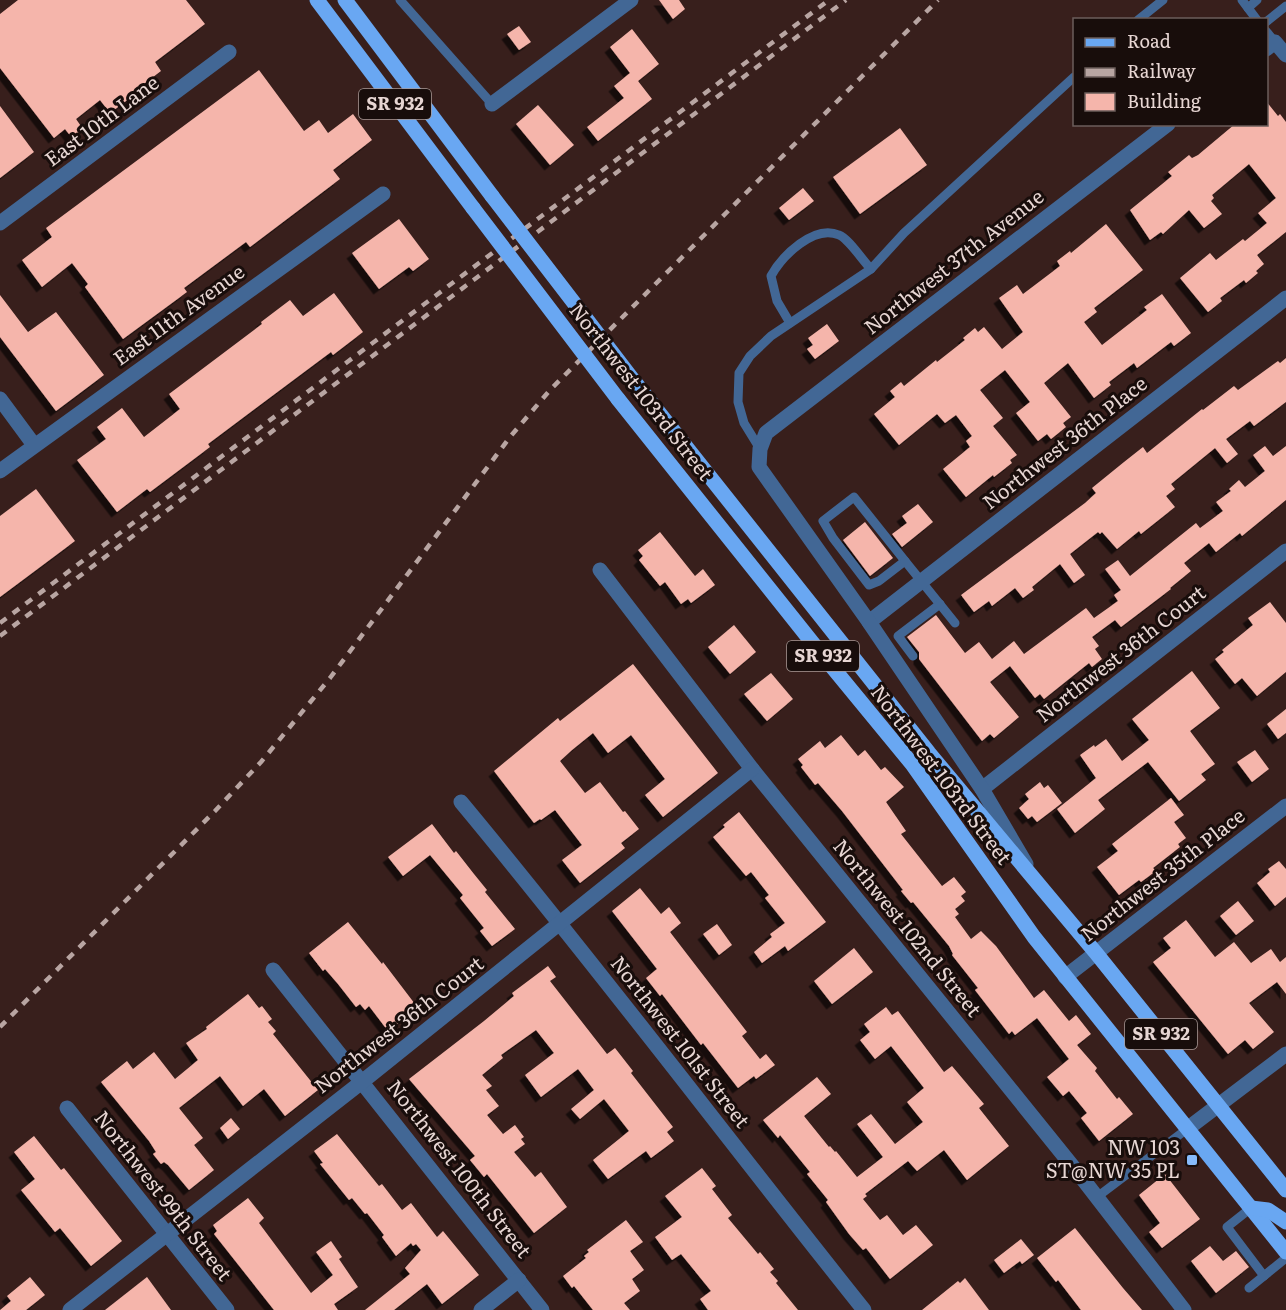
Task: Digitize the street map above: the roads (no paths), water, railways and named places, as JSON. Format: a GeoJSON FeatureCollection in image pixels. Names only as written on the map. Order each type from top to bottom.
{"type":"FeatureCollection","features":[{"type":"Feature","properties":{"kind":"main road","name":"Northwest 103rd Street"},"geometry":{"type":"LineString","coordinates":[[317,0],[618,399],[807,637],[912,764],[1020,918],[1065,977],[1286,1252]]}},
{"type":"Feature","properties":{"kind":"main road","name":"Northwest 103rd Street"},"geometry":{"type":"LineString","coordinates":[[345,0],[701,469],[929,753],[1096,952],[1286,1190]]}},
{"type":"Feature","properties":{"kind":"main road"},"geometry":{"type":"LineString","coordinates":[[1251,1208],[1268,1210],[1286,1222]]}},
{"type":"Feature","properties":{"kind":"street"},"geometry":{"type":"LineString","coordinates":[[492,104],[631,0]]}},
{"type":"Feature","properties":{"kind":"street"},"geometry":{"type":"LineString","coordinates":[[1269,40],[1286,55]]}},
{"type":"Feature","properties":{"kind":"street","name":"East 10th Lane"},"geometry":{"type":"LineString","coordinates":[[0,223],[228,52]]}},
{"type":"Feature","properties":{"kind":"street","name":"Northwest 37th Avenue"},"geometry":{"type":"LineString","coordinates":[[760,449],[766,433],[1165,126]]}},
{"type":"Feature","properties":{"kind":"street","name":"East 11th Avenue"},"geometry":{"type":"LineString","coordinates":[[0,471],[383,194]]}},
{"type":"Feature","properties":{"kind":"street","name":"Northwest 36th Place"},"geometry":{"type":"LineString","coordinates":[[869,622],[1286,298]]}},
{"type":"Feature","properties":{"kind":"street"},"geometry":{"type":"LineString","coordinates":[[0,399],[34,445]]}},
{"type":"Feature","properties":{"kind":"street","name":"Northwest 103rd Street"},"geometry":{"type":"LineString","coordinates":[[760,449],[759,467],[869,622],[982,789],[1035,879]]}},
{"type":"Feature","properties":{"kind":"street","name":"Northwest 36th Court"},"geometry":{"type":"LineString","coordinates":[[982,789],[1286,551]]}},
{"type":"Feature","properties":{"kind":"street","name":"Northwest 102nd Street"},"geometry":{"type":"LineString","coordinates":[[600,570],[752,769],[1097,1197],[1184,1310]]}},
{"type":"Feature","properties":{"kind":"street","name":"Northwest 36th Court"},"geometry":{"type":"LineString","coordinates":[[70,1310],[363,1081],[752,769]]}},
{"type":"Feature","properties":{"kind":"street","name":"Northwest 101st Street"},"geometry":{"type":"LineString","coordinates":[[461,802],[561,922],[709,1115],[864,1310]]}},
{"type":"Feature","properties":{"kind":"street","name":"Northwest 35th Place"},"geometry":{"type":"LineString","coordinates":[[1065,977],[1286,806]]}},
{"type":"Feature","properties":{"kind":"street","name":"Northwest 100th Street"},"geometry":{"type":"LineString","coordinates":[[273,970],[542,1310]]}},
{"type":"Feature","properties":{"kind":"street"},"geometry":{"type":"LineString","coordinates":[[1187,1129],[1286,1054]]}},
{"type":"Feature","properties":{"kind":"street","name":"Northwest 99th Street"},"geometry":{"type":"LineString","coordinates":[[68,1108],[226,1310]]}},
{"type":"Feature","properties":{"kind":"street"},"geometry":{"type":"LineString","coordinates":[[481,1310],[519,1280]]}},
{"type":"Feature","properties":{"kind":"lane"},"geometry":{"type":"LineString","coordinates":[[400,0],[492,104]]}},
{"type":"Feature","properties":{"kind":"lane"},"geometry":{"type":"LineString","coordinates":[[1140,18],[1163,0]]}},
{"type":"Feature","properties":{"kind":"lane"},"geometry":{"type":"LineString","coordinates":[[1256,18],[1245,4],[1257,0]]}},
{"type":"Feature","properties":{"kind":"lane"},"geometry":{"type":"LineString","coordinates":[[1268,20],[1286,6]]}},
{"type":"Feature","properties":{"kind":"lane"},"geometry":{"type":"LineString","coordinates":[[760,449],[744,423],[738,402],[739,373],[750,356],[790,322],[871,269],[904,233],[1073,77]]}},
{"type":"Feature","properties":{"kind":"lane"},"geometry":{"type":"LineString","coordinates":[[790,322],[777,301],[771,276],[779,261],[812,235],[827,232],[840,235],[871,269]]}},
{"type":"Feature","properties":{"kind":"lane"},"geometry":{"type":"LineString","coordinates":[[905,561],[879,581],[869,585],[833,538],[823,521],[854,497],[955,623]]}},
{"type":"Feature","properties":{"kind":"lane"},"geometry":{"type":"LineString","coordinates":[[913,656],[898,636],[940,604]]}},
{"type":"Feature","properties":{"kind":"lane"},"geometry":{"type":"LineString","coordinates":[[1097,1197],[1187,1129]]}},
{"type":"Feature","properties":{"kind":"lane"},"geometry":{"type":"LineString","coordinates":[[1251,1208],[1227,1227],[1264,1276]]}},
{"type":"Feature","properties":{"kind":"lane"},"geometry":{"type":"LineString","coordinates":[[1249,1288],[1286,1258]]}},
{"type":"Feature","properties":{"kind":"railway"},"geometry":{"type":"LineString","coordinates":[[0,623],[829,0]]}},
{"type":"Feature","properties":{"kind":"railway"},"geometry":{"type":"LineString","coordinates":[[0,636],[846,0]]}},
{"type":"Feature","properties":{"kind":"railway"},"geometry":{"type":"LineString","coordinates":[[0,1027],[261,762],[330,678],[510,437],[550,390],[938,0]]}},
{"type":"Feature","properties":{"kind":"place","name":"NW 103 ST@NW 35 PL"},"geometry":{"type":"Point","coordinates":[1192,1160]}}]}
